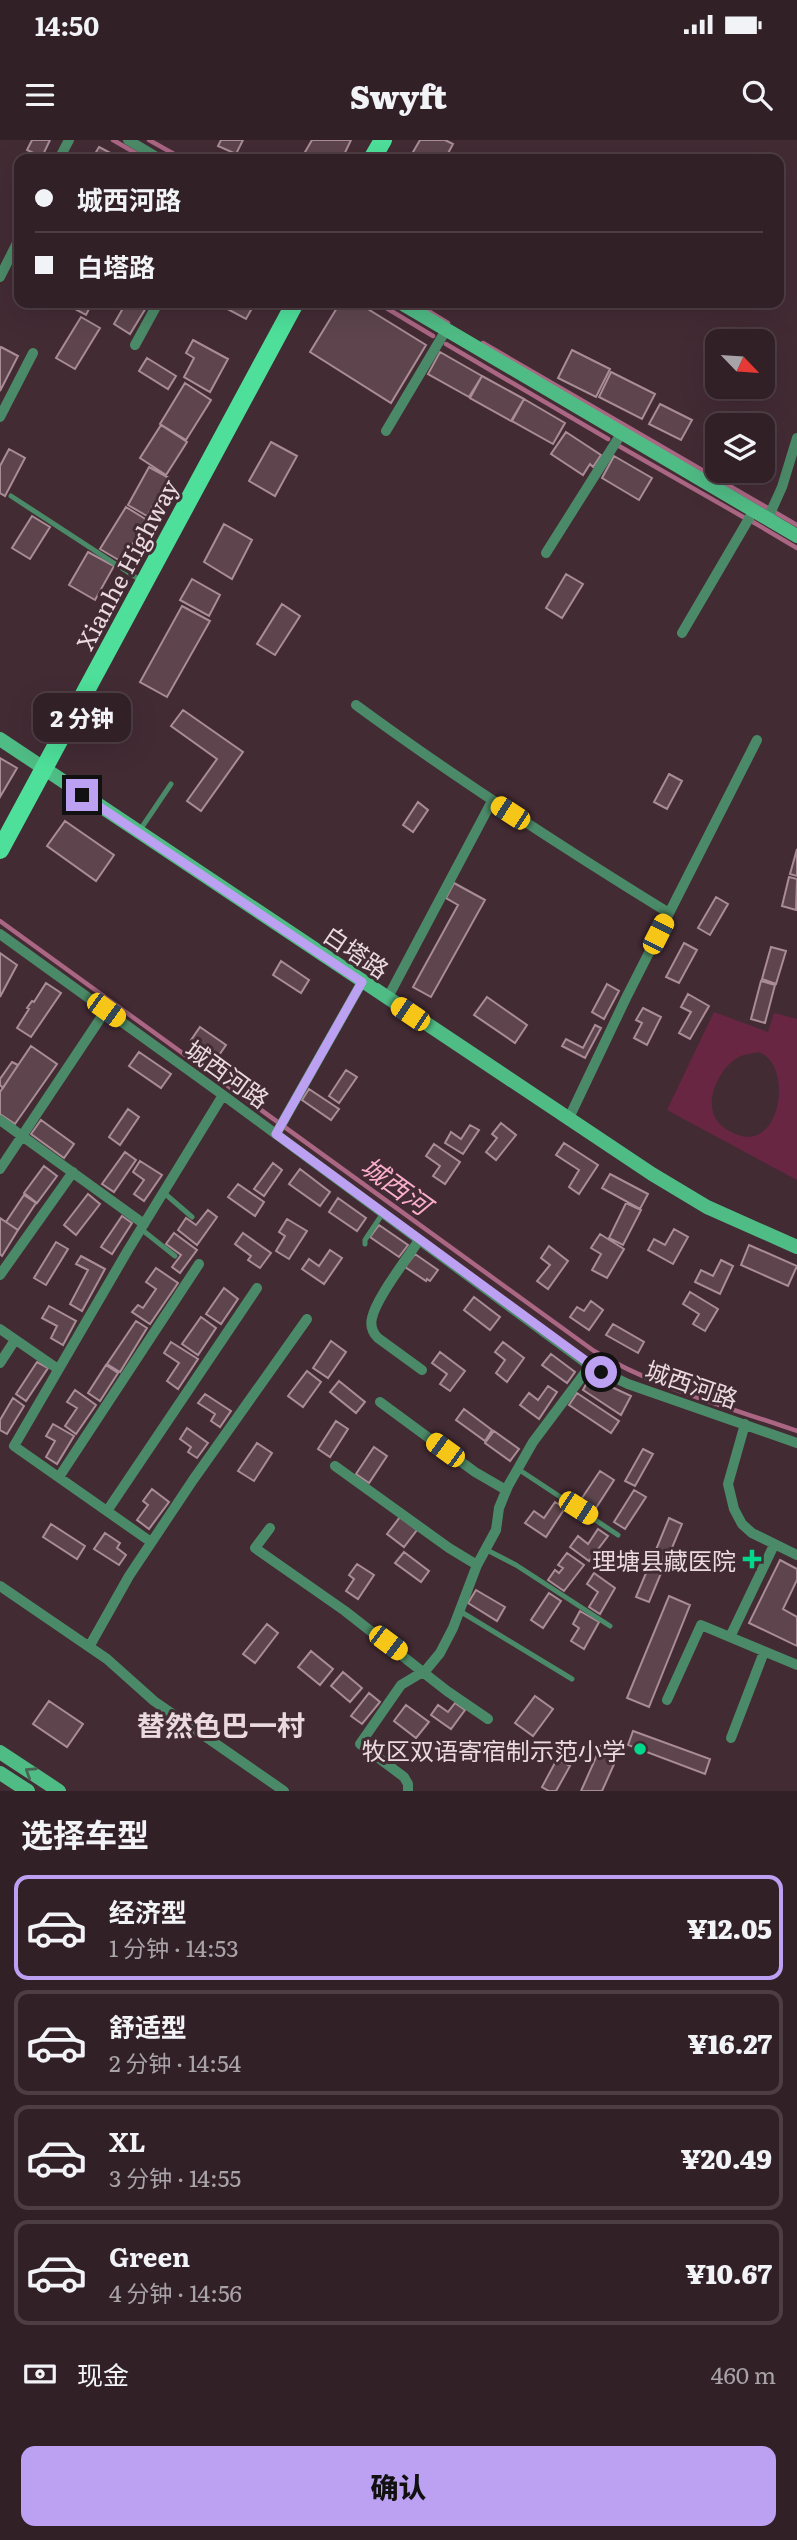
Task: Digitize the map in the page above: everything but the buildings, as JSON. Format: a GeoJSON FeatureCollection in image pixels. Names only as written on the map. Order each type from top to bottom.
{"type":"FeatureCollection","features":[{"type":"Feature","properties":{"kind":"main road","name":"Xianhe Highway"},"geometry":{"type":"LineString","coordinates":[[0,850],[292,308]]}},
{"type":"Feature","properties":{"kind":"street"},"geometry":{"type":"LineString","coordinates":[[128,140],[152,154]]}},
{"type":"Feature","properties":{"kind":"street"},"geometry":{"type":"LineString","coordinates":[[0,277],[14,249]]}},
{"type":"Feature","properties":{"kind":"street"},"geometry":{"type":"LineString","coordinates":[[135,345],[155,308]]}},
{"type":"Feature","properties":{"kind":"street"},"geometry":{"type":"LineString","coordinates":[[409,308],[754,510],[771,513],[797,536]]}},
{"type":"Feature","properties":{"kind":"street"},"geometry":{"type":"LineString","coordinates":[[386,431],[446,330]]}},
{"type":"Feature","properties":{"kind":"street"},"geometry":{"type":"LineString","coordinates":[[0,416],[33,353]]}},
{"type":"Feature","properties":{"kind":"street"},"geometry":{"type":"LineString","coordinates":[[546,553],[621,434]]}},
{"type":"Feature","properties":{"kind":"street"},"geometry":{"type":"LineString","coordinates":[[771,513],[797,439]]}},
{"type":"Feature","properties":{"kind":"street"},"geometry":{"type":"LineString","coordinates":[[682,633],[754,510]]}},
{"type":"Feature","properties":{"kind":"street"},"geometry":{"type":"LineString","coordinates":[[356,705],[492,801],[669,913]]}},
{"type":"Feature","properties":{"kind":"street","name":"白塔路"},"geometry":{"type":"LineString","coordinates":[[0,739],[652,1174],[707,1207],[797,1247]]}},
{"type":"Feature","properties":{"kind":"street"},"geometry":{"type":"LineString","coordinates":[[568,1120],[757,740]]}},
{"type":"Feature","properties":{"kind":"street"},"geometry":{"type":"LineString","coordinates":[[387,999],[492,801]]}},
{"type":"Feature","properties":{"kind":"street","name":"城西河路"},"geometry":{"type":"LineString","coordinates":[[0,934],[223,1095],[280,1127],[383,1213],[590,1366],[620,1381],[797,1443]]}},
{"type":"Feature","properties":{"kind":"street"},"geometry":{"type":"LineString","coordinates":[[280,1127],[362,982]]}},
{"type":"Feature","properties":{"kind":"street"},"geometry":{"type":"LineString","coordinates":[[0,1169],[106,1010]]}},
{"type":"Feature","properties":{"kind":"street"},"geometry":{"type":"LineString","coordinates":[[151,1542],[14,1446],[142,1226],[223,1095]]}},
{"type":"Feature","properties":{"kind":"street"},"geometry":{"type":"LineString","coordinates":[[0,1120],[142,1226]]}},
{"type":"Feature","properties":{"kind":"street"},"geometry":{"type":"LineString","coordinates":[[0,1275],[72,1172]]}},
{"type":"Feature","properties":{"kind":"street"},"geometry":{"type":"LineString","coordinates":[[419,1240],[376,1307],[371,1324],[374,1335],[422,1370]]}},
{"type":"Feature","properties":{"kind":"street"},"geometry":{"type":"LineString","coordinates":[[59,1477],[200,1264]]}},
{"type":"Feature","properties":{"kind":"street"},"geometry":{"type":"LineString","coordinates":[[107,1511],[257,1288]]}},
{"type":"Feature","properties":{"kind":"street"},"geometry":{"type":"LineString","coordinates":[[89,1647],[151,1542],[307,1319]]}},
{"type":"Feature","properties":{"kind":"street"},"geometry":{"type":"LineString","coordinates":[[0,1329],[58,1369]]}},
{"type":"Feature","properties":{"kind":"street"},"geometry":{"type":"LineString","coordinates":[[0,1363],[15,1340]]}},
{"type":"Feature","properties":{"kind":"street"},"geometry":{"type":"LineString","coordinates":[[408,1791],[404,1777],[360,1744],[401,1685],[423,1672],[440,1653],[477,1564],[496,1530],[499,1508],[506,1490],[533,1442],[590,1366]]}},
{"type":"Feature","properties":{"kind":"street"},"geometry":{"type":"LineString","coordinates":[[380,1402],[475,1472],[506,1490]]}},
{"type":"Feature","properties":{"kind":"street"},"geometry":{"type":"LineString","coordinates":[[745,1424],[728,1484],[734,1509],[742,1524],[752,1533],[797,1555]]}},
{"type":"Feature","properties":{"kind":"street"},"geometry":{"type":"LineString","coordinates":[[335,1466],[449,1548],[477,1564]]}},
{"type":"Feature","properties":{"kind":"street"},"geometry":{"type":"LineString","coordinates":[[270,1528],[255,1548],[345,1611],[447,1691],[488,1719]]}},
{"type":"Feature","properties":{"kind":"street"},"geometry":{"type":"LineString","coordinates":[[730,1637],[774,1545]]}},
{"type":"Feature","properties":{"kind":"street"},"geometry":{"type":"LineString","coordinates":[[0,1586],[107,1659],[154,1701],[285,1791]]}},
{"type":"Feature","properties":{"kind":"street"},"geometry":{"type":"LineString","coordinates":[[667,1700],[701,1625],[797,1665]]}},
{"type":"Feature","properties":{"kind":"street"},"geometry":{"type":"LineString","coordinates":[[731,1738],[764,1652]]}},
{"type":"Feature","properties":{"kind":"street"},"geometry":{"type":"LineString","coordinates":[[0,1752],[59,1791]]}},
{"type":"Feature","properties":{"kind":"street"},"geometry":{"type":"LineString","coordinates":[[0,1773],[24,1790]]}},
{"type":"Feature","properties":{"kind":"lane"},"geometry":{"type":"LineString","coordinates":[[10,496],[144,583]]}},
{"type":"Feature","properties":{"kind":"lane"},"geometry":{"type":"LineString","coordinates":[[139,832],[171,784]]}},
{"type":"Feature","properties":{"kind":"lane"},"geometry":{"type":"LineString","coordinates":[[163,1192],[192,1217]]}},
{"type":"Feature","properties":{"kind":"lane"},"geometry":{"type":"LineString","coordinates":[[365,1244],[383,1213]]}},
{"type":"Feature","properties":{"kind":"lane"},"geometry":{"type":"LineString","coordinates":[[142,1226],[175,1256]]}},
{"type":"Feature","properties":{"kind":"lane"},"geometry":{"type":"LineString","coordinates":[[519,1469],[618,1535]]}},
{"type":"Feature","properties":{"kind":"lane"},"geometry":{"type":"LineString","coordinates":[[485,1549],[516,1565],[610,1626]]}},
{"type":"Feature","properties":{"kind":"lane"},"geometry":{"type":"LineString","coordinates":[[458,1610],[572,1679]]}},
{"type":"Feature","properties":{"kind":"shaded area"},"geometry":{"type":"Polygon","coordinates":[[[714,1012],[768,1032],[774,1013],[797,1019],[797,1180],[667,1110],[714,1012]],[[759,1052],[739,1057],[727,1066],[713,1092],[712,1101],[712,1110],[722,1126],[742,1136],[757,1135],[769,1126],[776,1111],[779,1093],[777,1076],[771,1061],[759,1052]]]}},
{"type":"Feature","properties":{"kind":"waterway"},"geometry":{"type":"LineString","coordinates":[[113,140],[137,154]]}},
{"type":"Feature","properties":{"kind":"waterway"},"geometry":{"type":"LineString","coordinates":[[149,140],[174,154]]}},
{"type":"Feature","properties":{"kind":"waterway"},"geometry":{"type":"LineString","coordinates":[[386,308],[433,336]]}},
{"type":"Feature","properties":{"kind":"waterway"},"geometry":{"type":"LineString","coordinates":[[423,308],[448,323]]}},
{"type":"Feature","properties":{"kind":"waterway"},"geometry":{"type":"LineString","coordinates":[[483,343],[797,525]]}},
{"type":"Feature","properties":{"kind":"waterway"},"geometry":{"type":"LineString","coordinates":[[446,344],[608,439]]}},
{"type":"Feature","properties":{"kind":"waterway"},"geometry":{"type":"LineString","coordinates":[[619,446],[745,518]]}},
{"type":"Feature","properties":{"kind":"waterway"},"geometry":{"type":"LineString","coordinates":[[753,522],[797,548]]}},
{"type":"Feature","properties":{"kind":"waterway","name":"城西河"},"geometry":{"type":"LineString","coordinates":[[0,921],[594,1351],[667,1386],[797,1431]]}},
{"type":"Feature","properties":{"kind":"place","name":"理塘县藏医院"},"geometry":{"type":"Point","coordinates":[752,1559]}},
{"type":"Feature","properties":{"kind":"place","name":"牧区双语寄宿制示范小学"},"geometry":{"type":"Point","coordinates":[640,1749]}},
{"type":"Feature","properties":{"kind":"district","name":"替然色巴一村"},"geometry":{"type":"Point","coordinates":[221,1724]}},
{"type":"Feature","properties":{"kind":"route"},"geometry":{"type":"LineString","coordinates":[[82,795],[362,982],[276,1134],[601,1372]]}}]}
